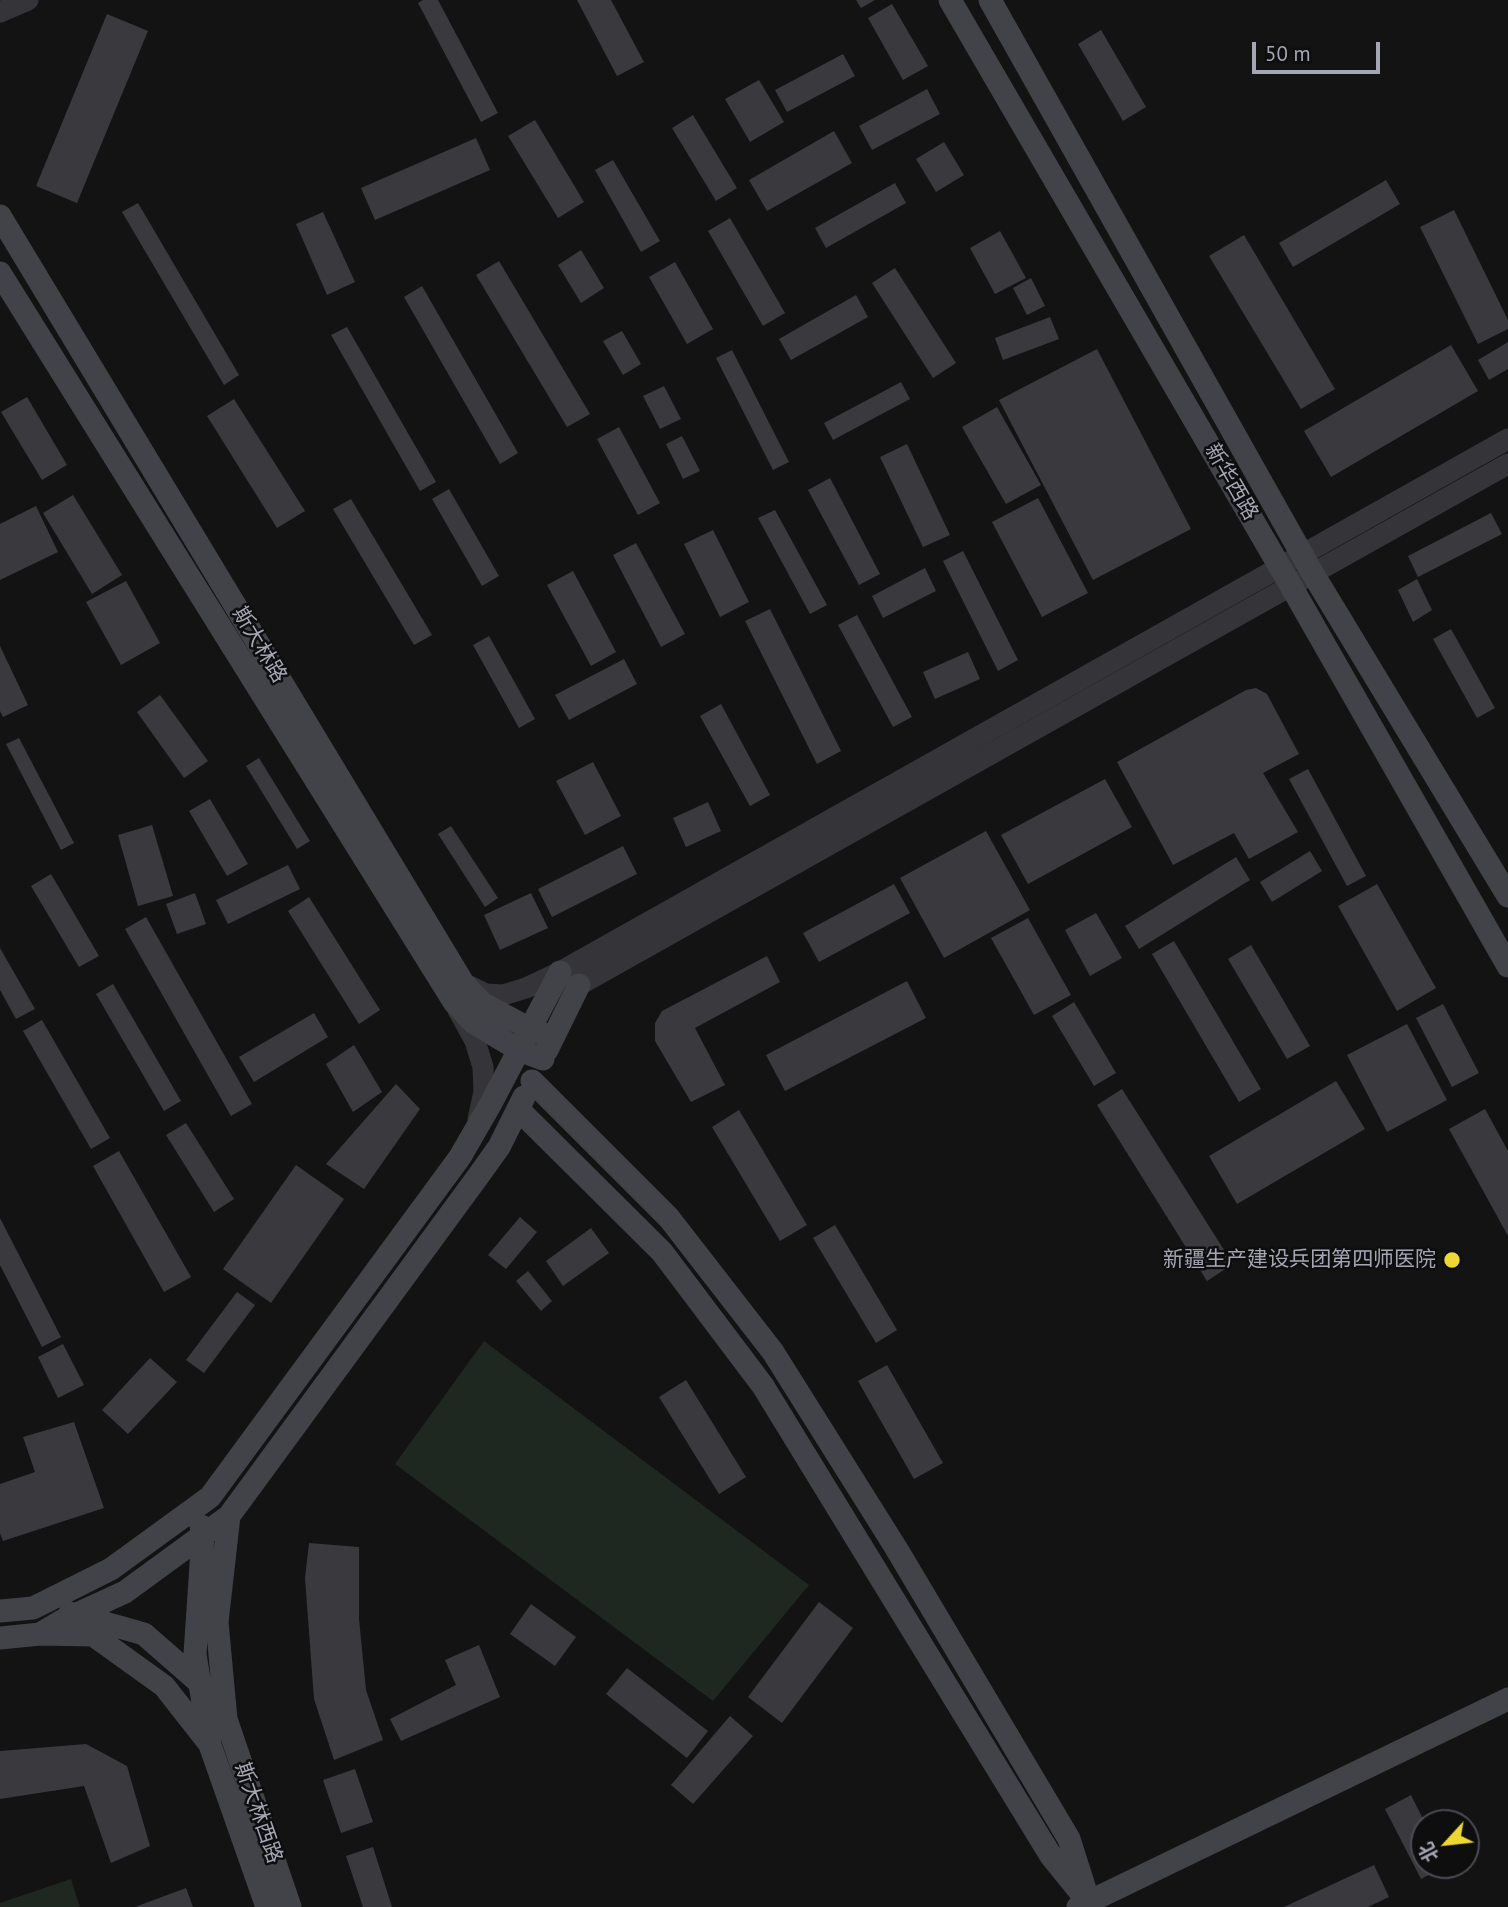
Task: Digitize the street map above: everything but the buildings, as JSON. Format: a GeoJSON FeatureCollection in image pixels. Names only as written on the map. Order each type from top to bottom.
{"type":"FeatureCollection","features":[{"type":"Feature","properties":{"kind":"main road","name":"新华西路"},"geometry":{"type":"LineString","coordinates":[[950,0],[1286,577],[1508,966]]}},
{"type":"Feature","properties":{"kind":"main road","name":"新华西路"},"geometry":{"type":"LineString","coordinates":[[990,0],[1308,564],[1508,896]]}},
{"type":"Feature","properties":{"kind":"main road","name":"斯大林路"},"geometry":{"type":"LineString","coordinates":[[0,216],[474,1023],[519,1050],[548,1048]]}},
{"type":"Feature","properties":{"kind":"main road","name":"斯大林路"},"geometry":{"type":"LineString","coordinates":[[0,273],[458,992],[530,1030],[548,1048]]}},
{"type":"Feature","properties":{"kind":"main road"},"geometry":{"type":"LineString","coordinates":[[33,1608],[111,1569],[209,1497],[460,1157],[560,972]]}},
{"type":"Feature","properties":{"kind":"main road"},"geometry":{"type":"LineString","coordinates":[[40,1634],[125,1592],[229,1516],[499,1147],[579,985]]}},
{"type":"Feature","properties":{"kind":"main road"},"geometry":{"type":"LineString","coordinates":[[532,1081],[669,1218],[773,1352],[896,1548],[1069,1839],[1083,1904]]}},
{"type":"Feature","properties":{"kind":"main road"},"geometry":{"type":"LineString","coordinates":[[518,1109],[662,1252],[763,1386],[1083,1904]]}},
{"type":"Feature","properties":{"kind":"main road"},"geometry":{"type":"LineString","coordinates":[[197,1506],[203,1535],[195,1654],[210,1745]]}},
{"type":"Feature","properties":{"kind":"main road"},"geometry":{"type":"LineString","coordinates":[[226,1719],[217,1622],[229,1516]]}},
{"type":"Feature","properties":{"kind":"main road"},"geometry":{"type":"LineString","coordinates":[[0,1611],[33,1608],[77,1614],[144,1634],[200,1683],[226,1719]]}},
{"type":"Feature","properties":{"kind":"main road"},"geometry":{"type":"LineString","coordinates":[[0,1638],[40,1634],[93,1635],[164,1686],[210,1745]]}},
{"type":"Feature","properties":{"kind":"main road"},"geometry":{"type":"LineString","coordinates":[[1083,1904],[1508,1699]]}},
{"type":"Feature","properties":{"kind":"main road","name":"斯大林西路"},"geometry":{"type":"LineString","coordinates":[[226,1719],[290,1907]]}},
{"type":"Feature","properties":{"kind":"main road","name":"斯大林西路"},"geometry":{"type":"LineString","coordinates":[[210,1745],[267,1907]]}},
{"type":"Feature","properties":{"kind":"street"},"geometry":{"type":"LineString","coordinates":[[1,15],[28,0]]}},
{"type":"Feature","properties":{"kind":"street"},"geometry":{"type":"LineString","coordinates":[[579,985],[1286,577],[1508,439]]}},
{"type":"Feature","properties":{"kind":"street"},"geometry":{"type":"LineString","coordinates":[[1308,564],[1508,464]]}},
{"type":"Feature","properties":{"kind":"street"},"geometry":{"type":"LineString","coordinates":[[476,1131],[484,1092],[483,1067],[458,992],[502,995],[526,988],[560,972],[1286,577]]}},
{"type":"Feature","properties":{"kind":"shaded area"},"geometry":{"type":"Polygon","coordinates":[[[484,1341],[809,1585],[713,1701],[395,1464],[484,1341]]]}},
{"type":"Feature","properties":{"kind":"shaded area"},"geometry":{"type":"Polygon","coordinates":[[[71,1879],[80,1907],[0,1907],[0,1903],[71,1879]]]}},
{"type":"Feature","properties":{"kind":"place","name":"新疆生产建设兵团第四师医院"},"geometry":{"type":"Point","coordinates":[1452,1260]}}]}
